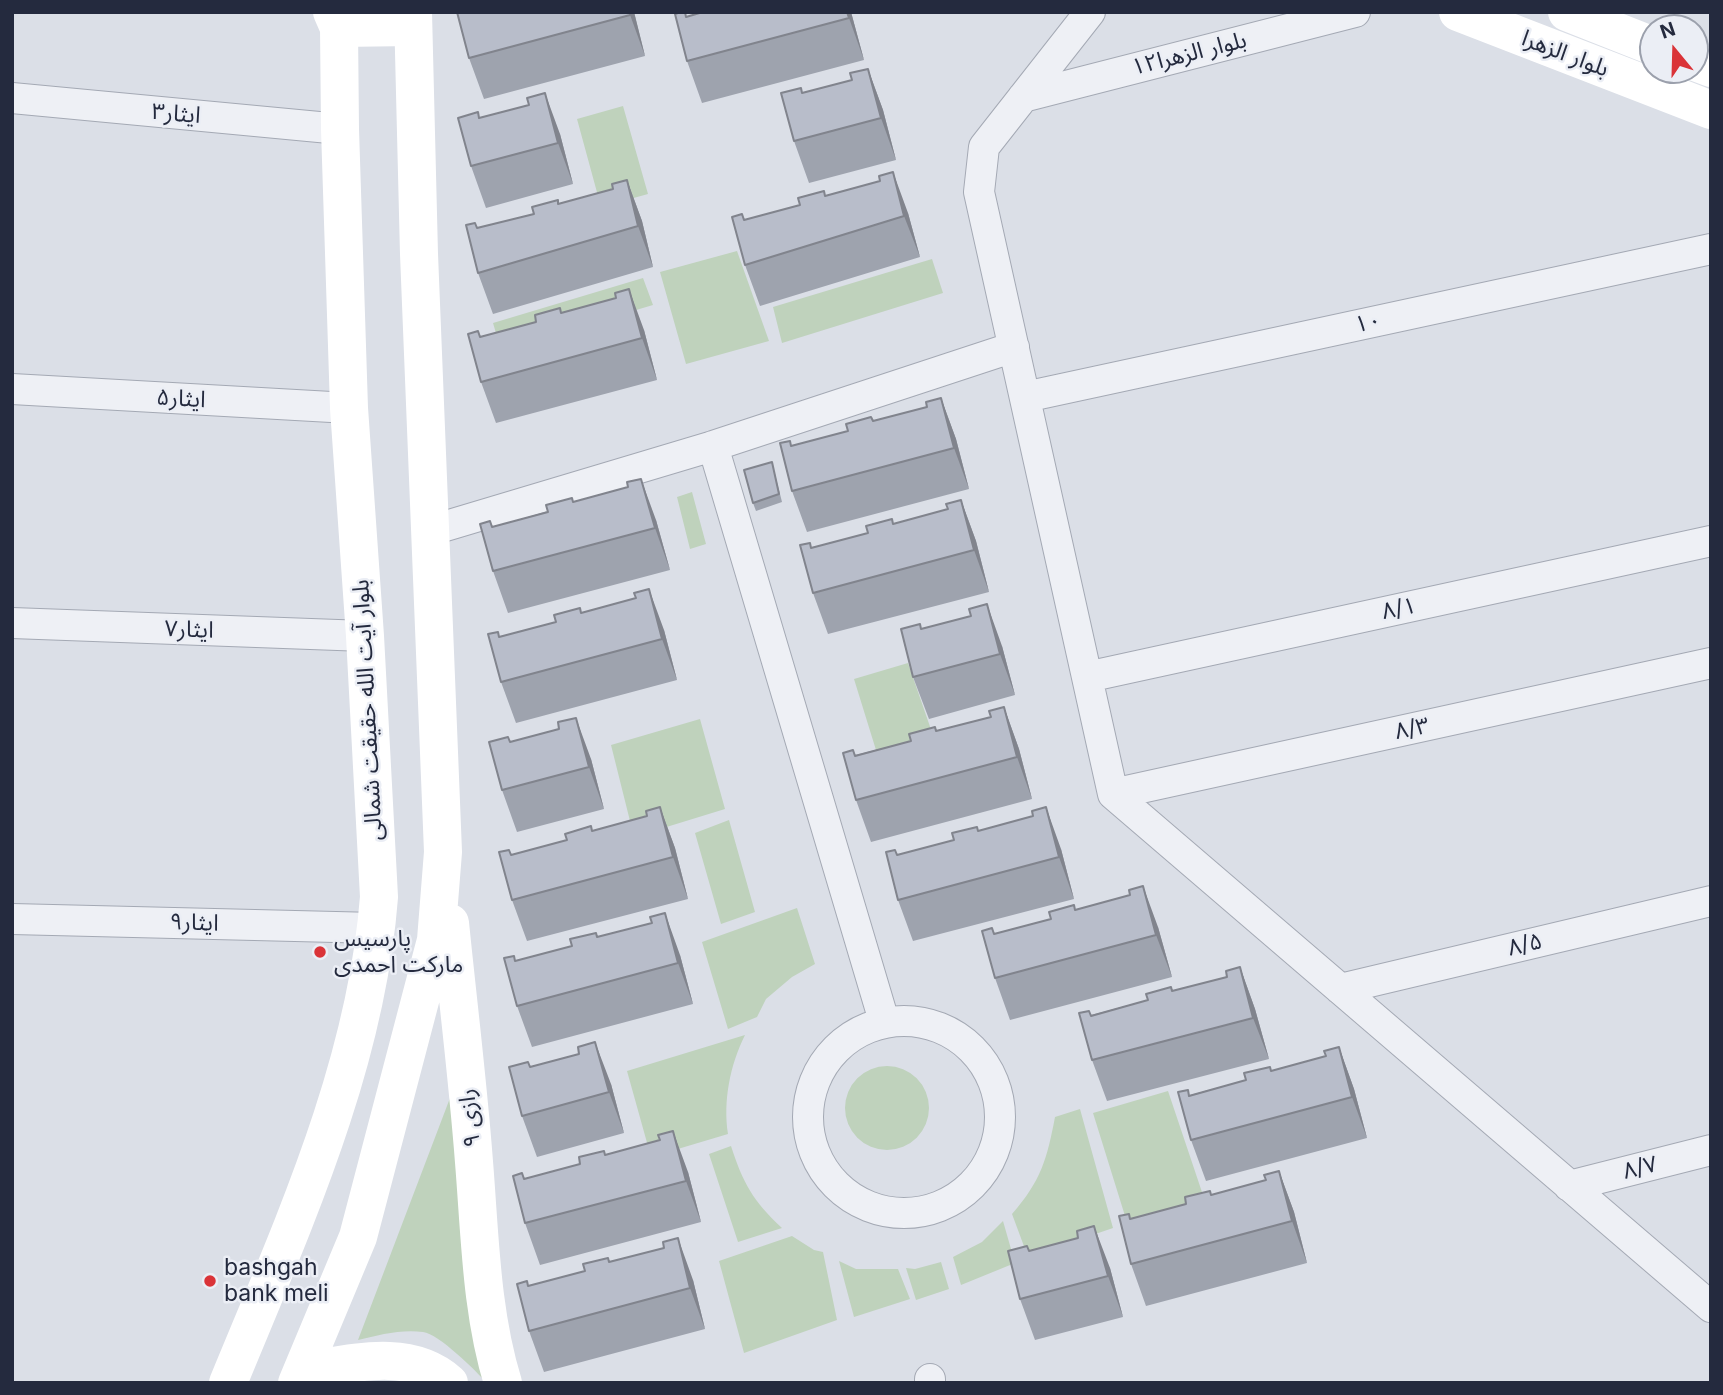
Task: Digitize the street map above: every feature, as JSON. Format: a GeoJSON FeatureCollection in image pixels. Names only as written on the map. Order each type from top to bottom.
{"type":"FeatureCollection","features":[{"type":"Feature","properties":{"kind":"main road","name":"بلوار الزهرا"},"geometry":{"type":"LineString","coordinates":[[1458,12],[1711,110]]}},
{"type":"Feature","properties":{"kind":"main road","name":"بلوار الزهرا"},"geometry":{"type":"LineString","coordinates":[[1567,12],[1639,40]]}},
{"type":"Feature","properties":{"kind":"main road"},"geometry":{"type":"LineString","coordinates":[[300,1377],[359,1237],[436,940],[443,852],[429,531],[413,20],[338,17]]}},
{"type":"Feature","properties":{"kind":"main road","name":"بلوار آیت الله حقیقت شمالی"},"geometry":{"type":"LineString","coordinates":[[228,1383],[310,1183],[352,1051],[376,928],[379,897],[349,408],[338,17]]}},
{"type":"Feature","properties":{"kind":"main road","name":"رازی ۹"},"geometry":{"type":"LineString","coordinates":[[443,852],[486,1305],[503,1383]]}},
{"type":"Feature","properties":{"kind":"main road"},"geometry":{"type":"LineString","coordinates":[[300,1377],[384,1360],[416,1365],[442,1376],[449,1383]]}},
{"type":"Feature","properties":{"kind":"street"},"geometry":{"type":"LineString","coordinates":[[1090,12],[984,147],[979,192],[1113,794],[1711,1307]]}},
{"type":"Feature","properties":{"kind":"street","name":"بلوار الزهرا۱۲"},"geometry":{"type":"LineString","coordinates":[[1023,97],[1356,12]]}},
{"type":"Feature","properties":{"kind":"street","name":"ایثار۳"},"geometry":{"type":"LineString","coordinates":[[12,98],[340,130]]}},
{"type":"Feature","properties":{"kind":"street","name":"۱۰"},"geometry":{"type":"LineString","coordinates":[[1025,397],[1711,249]]}},
{"type":"Feature","properties":{"kind":"street"},"geometry":{"type":"LineString","coordinates":[[429,531],[713,446],[1014,347]]}},
{"type":"Feature","properties":{"kind":"street","name":"ایثار۵"},"geometry":{"type":"LineString","coordinates":[[12,389],[349,408]]}},
{"type":"Feature","properties":{"kind":"street"},"geometry":{"type":"LineString","coordinates":[[713,446],[884,1021]]}},
{"type":"Feature","properties":{"kind":"street","name":"۸/۱"},"geometry":{"type":"LineString","coordinates":[[1087,677],[1711,541]]}},
{"type":"Feature","properties":{"kind":"street","name":"ایثار۷"},"geometry":{"type":"LineString","coordinates":[[12,623],[365,636]]}},
{"type":"Feature","properties":{"kind":"street","name":"۸/۳"},"geometry":{"type":"LineString","coordinates":[[1113,794],[1711,663]]}},
{"type":"Feature","properties":{"kind":"street","name":"۸/۵"},"geometry":{"type":"LineString","coordinates":[[1340,989],[1711,901]]}},
{"type":"Feature","properties":{"kind":"street","name":"ایثار۹"},"geometry":{"type":"LineString","coordinates":[[12,919],[376,928]]}},
{"type":"Feature","properties":{"kind":"street"},"geometry":{"type":"LineString","coordinates":[[884,1021],[921,1021],[958,1035],[985,1062],[1000,1096],[1001,1134],[987,1170],[960,1197],[925,1212],[888,1213],[852,1199],[825,1174],[809,1138],[808,1100],[822,1064],[848,1037],[884,1021]]}},
{"type":"Feature","properties":{"kind":"street","name":"۸/۷"},"geometry":{"type":"LineString","coordinates":[[1569,1186],[1711,1150]]}},
{"type":"Feature","properties":{"kind":"green space"},"geometry":{"type":"Polygon","coordinates":[[[623,106],[648,194],[601,207],[577,119],[623,106]]]}},
{"type":"Feature","properties":{"kind":"green space"},"geometry":{"type":"Polygon","coordinates":[[[737,251],[769,341],[686,364],[660,272],[737,251]]]}},
{"type":"Feature","properties":{"kind":"green space"},"geometry":{"type":"Polygon","coordinates":[[[932,259],[943,293],[782,343],[773,307],[932,259]]]}},
{"type":"Feature","properties":{"kind":"green space"},"geometry":{"type":"Polygon","coordinates":[[[643,278],[653,305],[501,350],[493,323],[643,278]]]}},
{"type":"Feature","properties":{"kind":"green space"},"geometry":{"type":"Polygon","coordinates":[[[692,492],[706,544],[690,549],[677,497],[692,492]]]}},
{"type":"Feature","properties":{"kind":"green space"},"geometry":{"type":"Polygon","coordinates":[[[908,663],[936,744],[880,763],[854,679],[908,663]]]}},
{"type":"Feature","properties":{"kind":"green space"},"geometry":{"type":"Polygon","coordinates":[[[700,719],[725,809],[634,837],[611,745],[700,719]]]}},
{"type":"Feature","properties":{"kind":"green space"},"geometry":{"type":"Polygon","coordinates":[[[729,820],[755,912],[721,924],[695,833],[729,820]]]}},
{"type":"Feature","properties":{"kind":"green space"},"geometry":{"type":"Polygon","coordinates":[[[797,908],[815,964],[792,977],[766,999],[757,1017],[728,1029],[702,942],[797,908]]]}},
{"type":"Feature","properties":{"kind":"green space"},"geometry":{"type":"Polygon","coordinates":[[[745,1035],[735,1058],[729,1083],[726,1109],[728,1134],[651,1157],[627,1071],[745,1035]]]}},
{"type":"Feature","properties":{"kind":"green space"},"geometry":{"type":"Polygon","coordinates":[[[887,1066],[903,1069],[922,1085],[929,1108],[926,1124],[910,1143],[887,1150],[871,1147],[852,1131],[845,1108],[848,1092],[864,1073],[887,1066]]]}},
{"type":"Feature","properties":{"kind":"green space"},"geometry":{"type":"Polygon","coordinates":[[[458,1077],[487,1383],[457,1353],[430,1334],[398,1332],[358,1340],[458,1077]]]}},
{"type":"Feature","properties":{"kind":"green space"},"geometry":{"type":"Polygon","coordinates":[[[1168,1091],[1207,1207],[1130,1232],[1093,1113],[1168,1091]]]}},
{"type":"Feature","properties":{"kind":"green space"},"geometry":{"type":"Polygon","coordinates":[[[1080,1109],[1113,1228],[1028,1257],[1012,1214],[1030,1191],[1041,1169],[1055,1117],[1080,1109]]]}},
{"type":"Feature","properties":{"kind":"green space"},"geometry":{"type":"Polygon","coordinates":[[[731,1146],[750,1191],[782,1228],[738,1242],[709,1154],[731,1146]]]}},
{"type":"Feature","properties":{"kind":"green space"},"geometry":{"type":"Polygon","coordinates":[[[1003,1221],[1015,1263],[961,1285],[953,1257],[982,1242],[1003,1221]]]}},
{"type":"Feature","properties":{"kind":"green space"},"geometry":{"type":"Polygon","coordinates":[[[792,1236],[814,1250],[823,1252],[837,1320],[744,1353],[719,1261],[792,1236]]]}},
{"type":"Feature","properties":{"kind":"green space"},"geometry":{"type":"Polygon","coordinates":[[[839,1261],[856,1269],[898,1269],[910,1299],[854,1317],[839,1261]]]}},
{"type":"Feature","properties":{"kind":"green space"},"geometry":{"type":"Polygon","coordinates":[[[941,1262],[949,1289],[916,1300],[906,1268],[915,1269],[941,1262]]]}},
{"type":"Feature","properties":{"kind":"building"},"geometry":{"type":"Polygon","coordinates":[[[457,12],[629,12],[630,15],[469,58],[457,12]]]}},
{"type":"Feature","properties":{"kind":"building"},"geometry":{"type":"Polygon","coordinates":[[[685,12],[686,17],[703,12],[847,12],[849,18],[687,61],[675,14],[685,12]]]}},
{"type":"Feature","properties":{"kind":"building"},"geometry":{"type":"Polygon","coordinates":[[[868,69],[881,118],[794,141],[781,93],[801,88],[802,93],[852,80],[850,73],[868,69]]]}},
{"type":"Feature","properties":{"kind":"building"},"geometry":{"type":"Polygon","coordinates":[[[545,93],[558,143],[471,166],[458,118],[478,112],[479,118],[529,105],[527,98],[545,93]]]}},
{"type":"Feature","properties":{"kind":"building"},"geometry":{"type":"Polygon","coordinates":[[[893,172],[904,216],[745,265],[732,217],[742,214],[744,220],[800,205],[798,198],[824,191],[825,196],[880,181],[879,176],[893,172]]]}},
{"type":"Feature","properties":{"kind":"building"},"geometry":{"type":"Polygon","coordinates":[[[627,180],[638,226],[478,273],[466,225],[475,223],[477,228],[534,214],[532,207],[558,200],[558,204],[613,189],[612,184],[627,180]]]}},
{"type":"Feature","properties":{"kind":"building"},"geometry":{"type":"Polygon","coordinates":[[[629,289],[642,338],[481,382],[468,334],[478,331],[480,337],[536,322],[535,315],[560,308],[561,313],[616,298],[615,293],[629,289]]]}},
{"type":"Feature","properties":{"kind":"building"},"geometry":{"type":"Polygon","coordinates":[[[941,398],[954,448],[792,491],[780,443],[790,441],[791,446],[848,431],[846,424],[871,417],[873,421],[927,407],[926,402],[941,398]]]}},
{"type":"Feature","properties":{"kind":"building"},"geometry":{"type":"Polygon","coordinates":[[[772,462],[779,494],[753,503],[744,470],[772,462]]]}},
{"type":"Feature","properties":{"kind":"building"},"geometry":{"type":"Polygon","coordinates":[[[641,479],[655,528],[493,571],[480,524],[490,521],[492,527],[548,512],[546,505],[572,498],[573,502],[628,487],[627,482],[641,479]]]}},
{"type":"Feature","properties":{"kind":"building"},"geometry":{"type":"Polygon","coordinates":[[[961,500],[974,550],[813,593],[800,545],[810,543],[811,548],[868,533],[866,526],[892,519],[893,524],[948,509],[946,504],[961,500]]]}},
{"type":"Feature","properties":{"kind":"building"},"geometry":{"type":"Polygon","coordinates":[[[649,589],[662,639],[501,682],[488,634],[498,632],[499,637],[556,622],[554,615],[580,608],[581,613],[636,598],[634,593],[649,589]]]}},
{"type":"Feature","properties":{"kind":"building"},"geometry":{"type":"Polygon","coordinates":[[[987,604],[1000,654],[913,677],[901,629],[920,624],[921,629],[971,616],[969,609],[987,604]]]}},
{"type":"Feature","properties":{"kind":"building"},"geometry":{"type":"Polygon","coordinates":[[[1004,707],[1017,757],[856,800],[843,753],[853,750],[855,756],[911,741],[909,734],[935,727],[936,731],[991,717],[989,711],[1004,707]]]}},
{"type":"Feature","properties":{"kind":"building"},"geometry":{"type":"Polygon","coordinates":[[[576,718],[589,767],[502,790],[489,742],[508,737],[510,742],[559,729],[558,722],[576,718]]]}},
{"type":"Feature","properties":{"kind":"building"},"geometry":{"type":"Polygon","coordinates":[[[660,807],[673,857],[512,900],[499,852],[509,850],[511,855],[567,840],[565,834],[591,826],[592,831],[647,816],[646,811],[660,807]]]}},
{"type":"Feature","properties":{"kind":"building"},"geometry":{"type":"Polygon","coordinates":[[[1046,807],[1059,857],[898,900],[886,852],[895,850],[897,855],[954,840],[952,833],[977,827],[978,831],[1033,816],[1032,811],[1046,807]]]}},
{"type":"Feature","properties":{"kind":"building"},"geometry":{"type":"Polygon","coordinates":[[[1143,886],[1156,935],[995,978],[982,931],[992,928],[994,934],[1051,919],[1049,912],[1074,905],[1075,910],[1130,895],[1129,890],[1143,886]]]}},
{"type":"Feature","properties":{"kind":"building"},"geometry":{"type":"Polygon","coordinates":[[[665,913],[678,963],[517,1006],[504,958],[514,956],[515,961],[572,946],[570,939],[596,933],[597,937],[652,923],[650,917],[665,913]]]}},
{"type":"Feature","properties":{"kind":"building"},"geometry":{"type":"Polygon","coordinates":[[[1240,967],[1253,1018],[1092,1060],[1079,1013],[1089,1011],[1091,1016],[1148,1000],[1146,994],[1171,987],[1172,991],[1227,977],[1226,971],[1240,967]]]}},
{"type":"Feature","properties":{"kind":"building"},"geometry":{"type":"Polygon","coordinates":[[[595,1042],[609,1092],[522,1116],[509,1067],[528,1062],[530,1067],[579,1054],[578,1047],[595,1042]]]}},
{"type":"Feature","properties":{"kind":"building"},"geometry":{"type":"Polygon","coordinates":[[[1339,1047],[1352,1097],[1191,1140],[1178,1092],[1188,1090],[1189,1096],[1246,1080],[1244,1073],[1270,1067],[1271,1071],[1326,1056],[1324,1051],[1339,1047]]]}},
{"type":"Feature","properties":{"kind":"building"},"geometry":{"type":"Polygon","coordinates":[[[673,1131],[686,1181],[525,1223],[513,1176],[522,1173],[524,1179],[580,1164],[579,1157],[604,1151],[605,1155],[660,1140],[658,1135],[673,1131]]]}},
{"type":"Feature","properties":{"kind":"building"},"geometry":{"type":"Polygon","coordinates":[[[1279,1171],[1292,1221],[1131,1264],[1119,1216],[1129,1214],[1130,1219],[1186,1204],[1185,1197],[1210,1191],[1211,1195],[1266,1180],[1264,1175],[1279,1171]]]}},
{"type":"Feature","properties":{"kind":"building"},"geometry":{"type":"Polygon","coordinates":[[[1094,1226],[1108,1276],[1020,1299],[1008,1251],[1027,1246],[1029,1251],[1078,1238],[1077,1231],[1094,1226]]]}},
{"type":"Feature","properties":{"kind":"building"},"geometry":{"type":"Polygon","coordinates":[[[678,1238],[690,1288],[529,1331],[517,1284],[527,1281],[528,1286],[585,1271],[583,1264],[608,1258],[609,1262],[664,1248],[663,1242],[678,1238]]]}},
{"type":"Feature","properties":{"kind":"place","name":"پارسیس مارکت احمدی"},"geometry":{"type":"Point","coordinates":[320,952]}},
{"type":"Feature","properties":{"kind":"place","name":"bashgah bank meli"},"geometry":{"type":"Point","coordinates":[210,1281]}}]}
